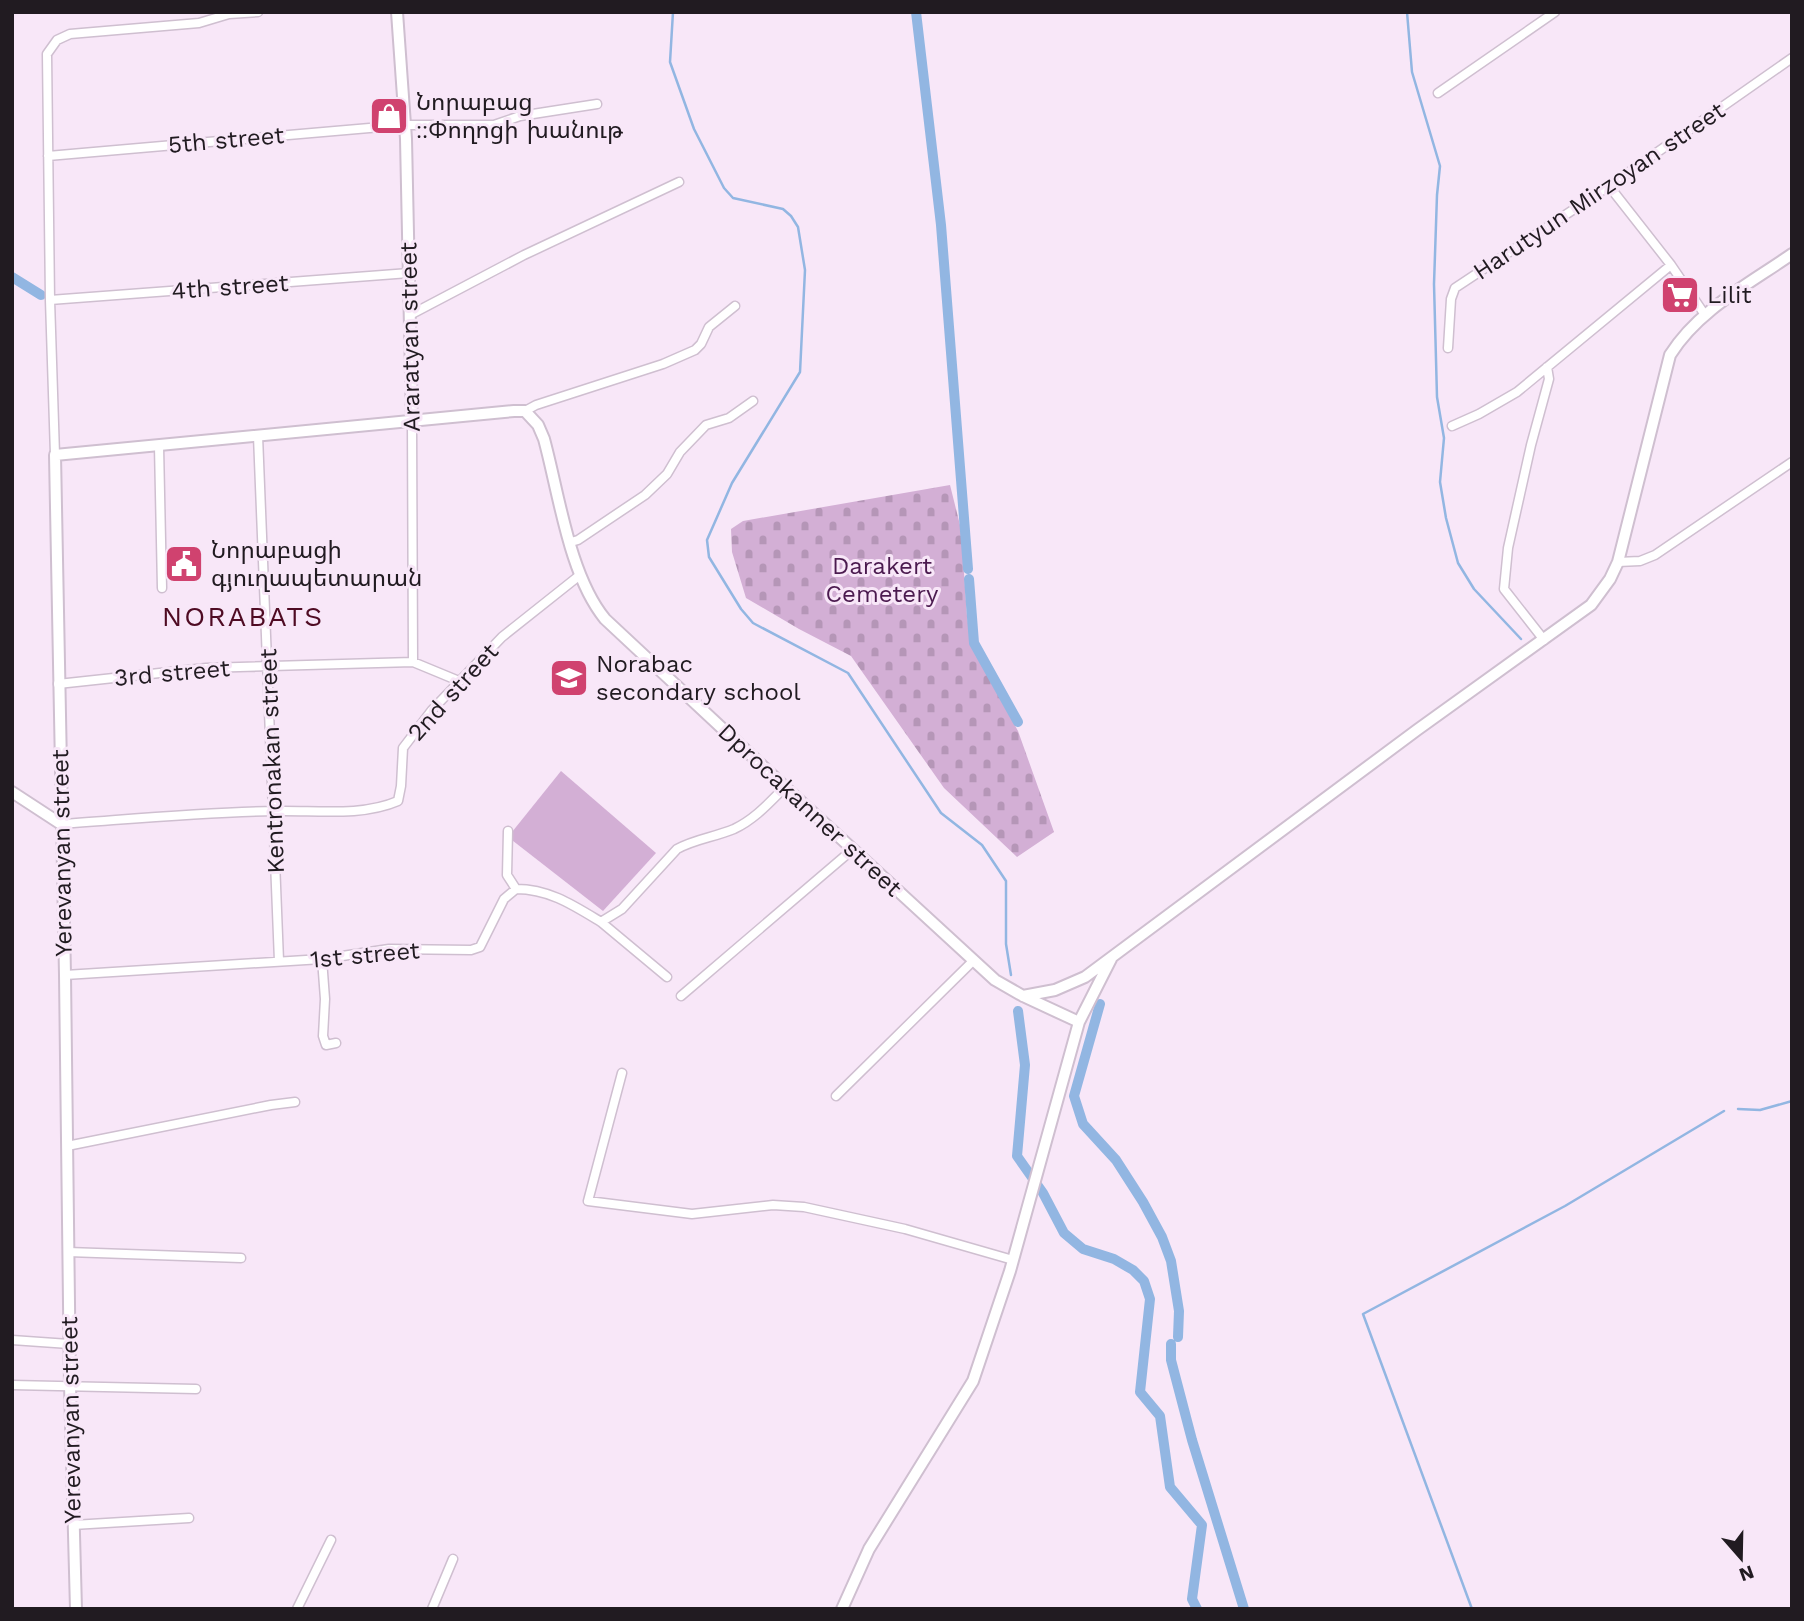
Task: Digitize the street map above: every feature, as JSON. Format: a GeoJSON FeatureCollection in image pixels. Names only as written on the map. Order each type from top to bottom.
{"type":"FeatureCollection","features":[{"type":"Feature","properties":{"kind":"main road","name":"Araratyan street"},"geometry":{"type":"LineString","coordinates":[[397,12],[404,125],[412,422]]}},
{"type":"Feature","properties":{"kind":"main road"},"geometry":{"type":"LineString","coordinates":[[1023,996],[1055,990],[1085,977],[1514,659],[1591,605],[1610,579],[1618,562],[1670,355],[1683,335],[1704,315],[1792,254]]}},
{"type":"Feature","properties":{"kind":"main road"},"geometry":{"type":"LineString","coordinates":[[55,455],[525,411]]}},
{"type":"Feature","properties":{"kind":"main road","name":"Dprocakanner street"},"geometry":{"type":"LineString","coordinates":[[525,411],[538,425],[544,439],[580,575],[590,598],[605,619],[852,850],[995,979],[1023,996],[1079,1022]]}},
{"type":"Feature","properties":{"kind":"main road","name":"Yerevanyan street"},"geometry":{"type":"LineString","coordinates":[[55,455],[69,1344],[76,1609]]}},
{"type":"Feature","properties":{"kind":"main road"},"geometry":{"type":"LineString","coordinates":[[12,792],[61,824]]}},
{"type":"Feature","properties":{"kind":"main road"},"geometry":{"type":"LineString","coordinates":[[842,1609],[869,1549],[973,1381],[1013,1260],[1079,1022],[1113,956]]}},
{"type":"Feature","properties":{"kind":"street"},"geometry":{"type":"LineString","coordinates":[[55,455],[47,54],[58,40],[70,34],[199,23],[229,14],[258,12]]}},
{"type":"Feature","properties":{"kind":"street"},"geometry":{"type":"LineString","coordinates":[[1438,93],[1555,12]]}},
{"type":"Feature","properties":{"kind":"street","name":"Harutyun Mirzoyan street"},"geometry":{"type":"LineString","coordinates":[[1448,348],[1451,299],[1455,288],[1609,186],[1792,58]]}},
{"type":"Feature","properties":{"kind":"street","name":"5th street"},"geometry":{"type":"LineString","coordinates":[[48,156],[404,125],[494,125],[520,116],[597,104]]}},
{"type":"Feature","properties":{"kind":"street"},"geometry":{"type":"LineString","coordinates":[[410,315],[524,255],[679,182]]}},
{"type":"Feature","properties":{"kind":"street"},"geometry":{"type":"LineString","coordinates":[[1609,186],[1671,265],[1704,315]]}},
{"type":"Feature","properties":{"kind":"street"},"geometry":{"type":"LineString","coordinates":[[1452,426],[1517,393],[1671,265]]}},
{"type":"Feature","properties":{"kind":"street","name":"4th street"},"geometry":{"type":"LineString","coordinates":[[50,300],[409,273]]}},
{"type":"Feature","properties":{"kind":"street"},"geometry":{"type":"LineString","coordinates":[[525,411],[536,405],[663,364],[695,350],[709,327],[735,306]]}},
{"type":"Feature","properties":{"kind":"street"},"geometry":{"type":"LineString","coordinates":[[1544,640],[1504,589],[1508,548],[1549,379],[1547,367]]}},
{"type":"Feature","properties":{"kind":"street"},"geometry":{"type":"LineString","coordinates":[[570,542],[578,540],[645,495],[667,474],[680,453],[706,425],[729,418],[753,401]]}},
{"type":"Feature","properties":{"kind":"street","name":"Araratyan street"},"geometry":{"type":"LineString","coordinates":[[412,422],[413,662]]}},
{"type":"Feature","properties":{"kind":"street","name":"Kentronakan street"},"geometry":{"type":"LineString","coordinates":[[258,436],[279,961]]}},
{"type":"Feature","properties":{"kind":"street"},"geometry":{"type":"LineString","coordinates":[[159,446],[162,588]]}},
{"type":"Feature","properties":{"kind":"street"},"geometry":{"type":"LineString","coordinates":[[1618,562],[1640,561],[1655,555],[1792,462]]}},
{"type":"Feature","properties":{"kind":"street","name":"2nd street"},"geometry":{"type":"LineString","coordinates":[[61,824],[274,811],[348,811],[385,807],[398,801],[403,748],[432,710],[502,637],[580,575]]}},
{"type":"Feature","properties":{"kind":"street"},"geometry":{"type":"LineString","coordinates":[[413,662],[459,681]]}},
{"type":"Feature","properties":{"kind":"street","name":"3rd street"},"geometry":{"type":"LineString","coordinates":[[58,684],[206,668],[413,662]]}},
{"type":"Feature","properties":{"kind":"street"},"geometry":{"type":"LineString","coordinates":[[601,922],[622,909],[677,849],[733,829],[757,816],[785,787]]}},
{"type":"Feature","properties":{"kind":"street"},"geometry":{"type":"LineString","coordinates":[[508,831],[507,875],[516,889],[533,889],[554,895],[601,922],[667,977]]}},
{"type":"Feature","properties":{"kind":"street"},"geometry":{"type":"LineString","coordinates":[[681,996],[852,850]]}},
{"type":"Feature","properties":{"kind":"street","name":"1st street"},"geometry":{"type":"LineString","coordinates":[[65,975],[322,959],[389,948],[457,951],[480,947],[504,899],[516,889]]}},
{"type":"Feature","properties":{"kind":"street"},"geometry":{"type":"LineString","coordinates":[[322,959],[325,999],[323,1036],[326,1045],[336,1043]]}},
{"type":"Feature","properties":{"kind":"street"},"geometry":{"type":"LineString","coordinates":[[836,1096],[974,960]]}},
{"type":"Feature","properties":{"kind":"street"},"geometry":{"type":"LineString","coordinates":[[622,1073],[588,1201],[692,1214],[773,1205],[804,1207],[905,1229],[1013,1260]]}},
{"type":"Feature","properties":{"kind":"street"},"geometry":{"type":"LineString","coordinates":[[67,1146],[295,1102]]}},
{"type":"Feature","properties":{"kind":"street"},"geometry":{"type":"LineString","coordinates":[[68,1252],[241,1258]]}},
{"type":"Feature","properties":{"kind":"street"},"geometry":{"type":"LineString","coordinates":[[12,1340],[69,1344]]}},
{"type":"Feature","properties":{"kind":"street"},"geometry":{"type":"LineString","coordinates":[[12,1385],[196,1389]]}},
{"type":"Feature","properties":{"kind":"street"},"geometry":{"type":"LineString","coordinates":[[74,1525],[189,1518]]}},
{"type":"Feature","properties":{"kind":"street"},"geometry":{"type":"LineString","coordinates":[[297,1609],[331,1541]]}},
{"type":"Feature","properties":{"kind":"street"},"geometry":{"type":"LineString","coordinates":[[432,1609],[453,1559]]}},
{"type":"Feature","properties":{"kind":"green space","name":"Darakert Cemetery"},"geometry":{"type":"Polygon","coordinates":[[[950,485],[961,529],[972,648],[1018,731],[1054,832],[1017,857],[944,788],[851,656],[746,598],[732,552],[731,529],[743,521],[950,485]]]}},
{"type":"Feature","properties":{"kind":"green space"},"geometry":{"type":"Polygon","coordinates":[[[561,771],[656,853],[603,911],[508,837],[561,771]]]}},
{"type":"Feature","properties":{"kind":"waterway"},"geometry":{"type":"LineString","coordinates":[[673,12],[670,62],[694,129],[724,188],[733,198],[783,209],[791,216],[798,227],[805,270],[800,372],[732,483],[707,540],[709,557],[741,609],[753,623],[848,673],[941,813],[982,845],[1006,881],[1006,944],[1011,975]]}},
{"type":"Feature","properties":{"kind":"waterway"},"geometry":{"type":"LineString","coordinates":[[916,12],[941,225],[968,569]]}},
{"type":"Feature","properties":{"kind":"waterway"},"geometry":{"type":"LineString","coordinates":[[1407,12],[1412,72],[1440,166],[1434,284],[1437,397],[1444,438],[1440,482],[1446,518],[1458,563],[1474,589],[1521,639]]}},
{"type":"Feature","properties":{"kind":"waterway"},"geometry":{"type":"LineString","coordinates":[[12,277],[41,295]]}},
{"type":"Feature","properties":{"kind":"waterway"},"geometry":{"type":"LineString","coordinates":[[969,579],[974,643],[1018,722]]}},
{"type":"Feature","properties":{"kind":"waterway"},"geometry":{"type":"LineString","coordinates":[[1100,1004],[1074,1096],[1083,1124],[1116,1160],[1162,1237],[1171,1261],[1179,1311],[1178,1337]]}},
{"type":"Feature","properties":{"kind":"waterway"},"geometry":{"type":"LineString","coordinates":[[1018,1011],[1025,1065],[1017,1156],[1043,1193],[1064,1233],[1083,1249],[1114,1259],[1133,1270],[1144,1281],[1150,1299],[1140,1392],[1160,1416],[1170,1487],[1202,1525],[1192,1599],[1197,1609]]}},
{"type":"Feature","properties":{"kind":"waterway"},"geometry":{"type":"LineString","coordinates":[[1738,1109],[1760,1110],[1792,1101]]}},
{"type":"Feature","properties":{"kind":"waterway"},"geometry":{"type":"LineString","coordinates":[[1472,1609],[1363,1314],[1565,1206],[1724,1111]]}},
{"type":"Feature","properties":{"kind":"waterway"},"geometry":{"type":"LineString","coordinates":[[1171,1344],[1171,1360],[1192,1440],[1244,1609]]}},
{"type":"Feature","properties":{"kind":"place","name":"Նորաբաց ։։Փողոցի խանութ"},"geometry":{"type":"Point","coordinates":[389,116]}},
{"type":"Feature","properties":{"kind":"place","name":"Lilit"},"geometry":{"type":"Point","coordinates":[1680,295]}},
{"type":"Feature","properties":{"kind":"place","name":"Նորաբացի գյուղապետարան"},"geometry":{"type":"Point","coordinates":[184,564]}},
{"type":"Feature","properties":{"kind":"place","name":"Norabac secondary school"},"geometry":{"type":"Point","coordinates":[569,678]}},
{"type":"Feature","properties":{"kind":"district","name":"NORABATS"},"geometry":{"type":"Point","coordinates":[243,616]}}]}
